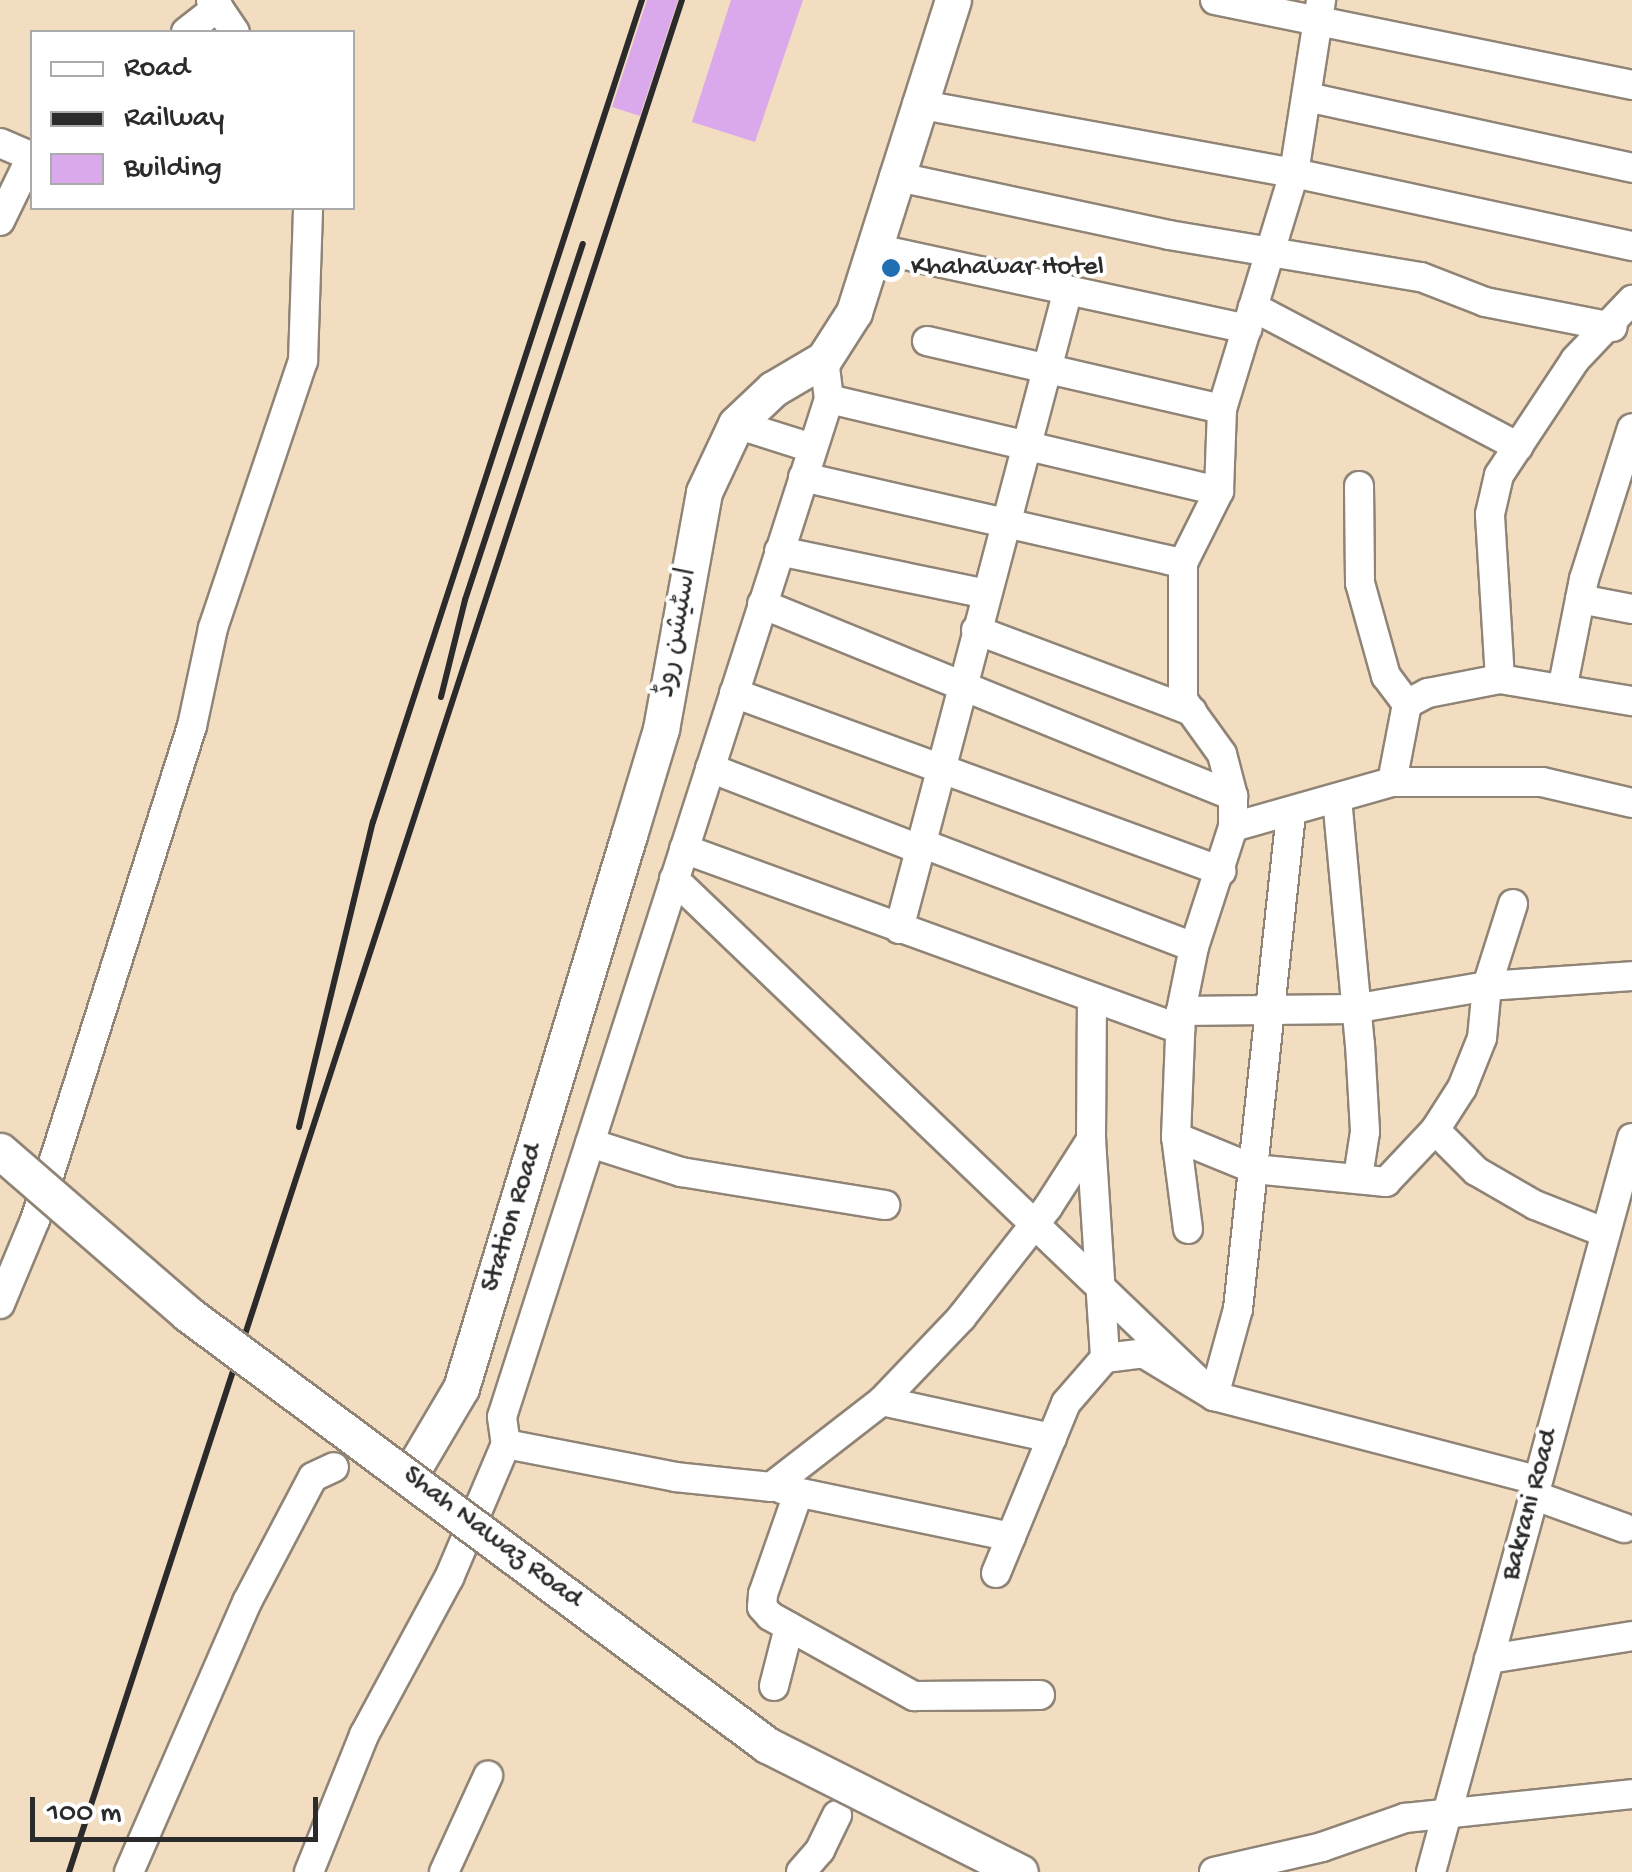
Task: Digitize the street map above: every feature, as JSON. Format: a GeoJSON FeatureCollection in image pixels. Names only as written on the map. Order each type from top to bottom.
{"type":"FeatureCollection","features":[{"type":"Feature","properties":{"kind":"main road"},"geometry":{"type":"LineString","coordinates":[[824,359],[936,0]]}},
{"type":"Feature","properties":{"kind":"main road","name":"اسٹیشن روڈ"},"geometry":{"type":"LineString","coordinates":[[594,950],[661,729],[704,492],[736,424],[773,389],[824,359],[854,312],[916,104],[953,0]]}},
{"type":"Feature","properties":{"kind":"main road","name":"Station Road"},"geometry":{"type":"LineString","coordinates":[[409,1476],[461,1388],[594,950]]}},
{"type":"Feature","properties":{"kind":"main road","name":"Shah Nawaz Road"},"geometry":{"type":"LineString","coordinates":[[0,1150],[188,1314],[767,1745],[1020,1872]]}},
{"type":"Feature","properties":{"kind":"street"},"geometry":{"type":"LineString","coordinates":[[1215,0],[1319,10],[1632,85]]}},
{"type":"Feature","properties":{"kind":"street"},"geometry":{"type":"LineString","coordinates":[[188,30],[214,3],[234,30]]}},
{"type":"Feature","properties":{"kind":"street"},"geometry":{"type":"LineString","coordinates":[[1188,1229],[1176,1136],[1180,1020],[1194,947],[1233,827],[1233,796],[1222,754],[1192,711],[1181,683],[1183,563],[1219,491],[1222,409],[1294,173],[1319,10]]}},
{"type":"Feature","properties":{"kind":"street"},"geometry":{"type":"LineString","coordinates":[[1307,98],[1632,168]]}},
{"type":"Feature","properties":{"kind":"street"},"geometry":{"type":"LineString","coordinates":[[916,104],[1294,173],[1632,246]]}},
{"type":"Feature","properties":{"kind":"street"},"geometry":{"type":"LineString","coordinates":[[0,143],[30,155]]}},
{"type":"Feature","properties":{"kind":"street"},"geometry":{"type":"LineString","coordinates":[[0,221],[30,160]]}},
{"type":"Feature","properties":{"kind":"street"},"geometry":{"type":"LineString","coordinates":[[894,176],[1169,236],[1421,277],[1485,302],[1613,327]]}},
{"type":"Feature","properties":{"kind":"street"},"geometry":{"type":"LineString","coordinates":[[0,1304],[36,1220],[192,726],[213,628],[303,362],[308,210]]}},
{"type":"Feature","properties":{"kind":"street"},"geometry":{"type":"LineString","coordinates":[[873,248],[1068,290],[1250,318],[1518,447]]}},
{"type":"Feature","properties":{"kind":"street"},"geometry":{"type":"LineString","coordinates":[[899,929],[1024,440],[1068,290]]}},
{"type":"Feature","properties":{"kind":"street"},"geometry":{"type":"LineString","coordinates":[[1500,679],[1490,514],[1500,474],[1575,360],[1613,327],[1632,300]]}},
{"type":"Feature","properties":{"kind":"street"},"geometry":{"type":"LineString","coordinates":[[927,341],[1222,409]]}},
{"type":"Feature","properties":{"kind":"street"},"geometry":{"type":"LineString","coordinates":[[309,1872],[364,1735],[449,1578],[506,1444],[502,1417],[829,399],[824,359]]}},
{"type":"Feature","properties":{"kind":"street"},"geometry":{"type":"LineString","coordinates":[[829,399],[1024,440],[1219,491]]}},
{"type":"Feature","properties":{"kind":"street"},"geometry":{"type":"LineString","coordinates":[[736,424],[812,448]]}},
{"type":"Feature","properties":{"kind":"street"},"geometry":{"type":"LineString","coordinates":[[1563,685],[1580,599],[1632,428]]}},
{"type":"Feature","properties":{"kind":"street"},"geometry":{"type":"LineString","coordinates":[[803,477],[1183,563]]}},
{"type":"Feature","properties":{"kind":"street"},"geometry":{"type":"LineString","coordinates":[[1359,486],[1360,583],[1386,676],[1407,704],[1392,782]]}},
{"type":"Feature","properties":{"kind":"street"},"geometry":{"type":"LineString","coordinates":[[779,551],[986,594]]}},
{"type":"Feature","properties":{"kind":"street"},"geometry":{"type":"LineString","coordinates":[[1580,599],[1632,609]]}},
{"type":"Feature","properties":{"kind":"street"},"geometry":{"type":"LineString","coordinates":[[762,604],[1233,796]]}},
{"type":"Feature","properties":{"kind":"street"},"geometry":{"type":"LineString","coordinates":[[976,630],[1192,711]]}},
{"type":"Feature","properties":{"kind":"street"},"geometry":{"type":"LineString","coordinates":[[1407,704],[1500,679],[1563,685],[1632,701]]}},
{"type":"Feature","properties":{"kind":"street"},"geometry":{"type":"LineString","coordinates":[[734,693],[1221,871]]}},
{"type":"Feature","properties":{"kind":"street"},"geometry":{"type":"LineString","coordinates":[[710,768],[1194,947]]}},
{"type":"Feature","properties":{"kind":"street"},"geometry":{"type":"LineString","coordinates":[[1233,827],[1290,814],[1392,782],[1542,782],[1632,803]]}},
{"type":"Feature","properties":{"kind":"street"},"geometry":{"type":"LineString","coordinates":[[1338,798],[1365,1132],[1358,1177]]}},
{"type":"Feature","properties":{"kind":"street"},"geometry":{"type":"LineString","coordinates":[[1214,1396],[1238,1309],[1290,814]]}},
{"type":"Feature","properties":{"kind":"street"},"geometry":{"type":"LineString","coordinates":[[684,849],[1092,1000],[1180,1020],[1270,1009],[1353,1009],[1487,986],[1632,976]]}},
{"type":"Feature","properties":{"kind":"street"},"geometry":{"type":"LineString","coordinates":[[674,878],[1214,1396]]}},
{"type":"Feature","properties":{"kind":"street"},"geometry":{"type":"LineString","coordinates":[[1176,1136],[1254,1170],[1386,1182],[1435,1130],[1462,1088],[1482,1038],[1487,986],[1513,904]]}},
{"type":"Feature","properties":{"kind":"street"},"geometry":{"type":"LineString","coordinates":[[1092,1000],[1091,1140],[1105,1358]]}},
{"type":"Feature","properties":{"kind":"street"},"geometry":{"type":"LineString","coordinates":[[1435,1130],[1476,1171],[1536,1205],[1606,1232]]}},
{"type":"Feature","properties":{"kind":"street"},"geometry":{"type":"LineString","coordinates":[[1040,1696],[914,1696],[762,1607],[784,1490],[882,1401],[960,1318],[1034,1224],[1091,1140]]}},
{"type":"Feature","properties":{"kind":"street"},"geometry":{"type":"LineString","coordinates":[[590,1143],[681,1172],[885,1205]]}},
{"type":"Feature","properties":{"kind":"street","name":"Bakrani Road"},"geometry":{"type":"LineString","coordinates":[[1431,1872],[1630,1151]]}},
{"type":"Feature","properties":{"kind":"street"},"geometry":{"type":"LineString","coordinates":[[996,1573],[1066,1403],[1105,1358],[1143,1353],[1214,1396],[1535,1488],[1624,1528]]}},
{"type":"Feature","properties":{"kind":"street"},"geometry":{"type":"LineString","coordinates":[[882,1401],[1052,1438]]}},
{"type":"Feature","properties":{"kind":"street"},"geometry":{"type":"LineString","coordinates":[[506,1444],[675,1477],[784,1490],[1010,1537]]}},
{"type":"Feature","properties":{"kind":"street"},"geometry":{"type":"LineString","coordinates":[[129,1872],[247,1602],[285,1540],[302,1494],[313,1478],[334,1467]]}},
{"type":"Feature","properties":{"kind":"street"},"geometry":{"type":"LineString","coordinates":[[774,1686],[789,1626]]}},
{"type":"Feature","properties":{"kind":"street"},"geometry":{"type":"LineString","coordinates":[[1490,1660],[1632,1636]]}},
{"type":"Feature","properties":{"kind":"street"},"geometry":{"type":"LineString","coordinates":[[444,1872],[488,1776]]}},
{"type":"Feature","properties":{"kind":"street"},"geometry":{"type":"LineString","coordinates":[[1214,1872],[1322,1846],[1405,1818],[1632,1794]]}},
{"type":"Feature","properties":{"kind":"street"},"geometry":{"type":"LineString","coordinates":[[800,1872],[820,1850],[837,1815]]}},
{"type":"Feature","properties":{"kind":"building"},"geometry":{"type":"Polygon","coordinates":[[[647,0],[678,0],[640,116],[612,107],[647,0]]]}},
{"type":"Feature","properties":{"kind":"building"},"geometry":{"type":"Polygon","coordinates":[[[731,0],[803,0],[755,142],[692,122],[731,0]]]}},
{"type":"Feature","properties":{"kind":"railway"},"geometry":{"type":"LineString","coordinates":[[299,1127],[373,822],[642,0]]}},
{"type":"Feature","properties":{"kind":"railway"},"geometry":{"type":"LineString","coordinates":[[69,1872],[682,0]]}},
{"type":"Feature","properties":{"kind":"railway"},"geometry":{"type":"LineString","coordinates":[[441,697],[465,600],[583,244]]}},
{"type":"Feature","properties":{"kind":"place","name":"Khahawar Hotel"},"geometry":{"type":"Point","coordinates":[891,268]}}]}
